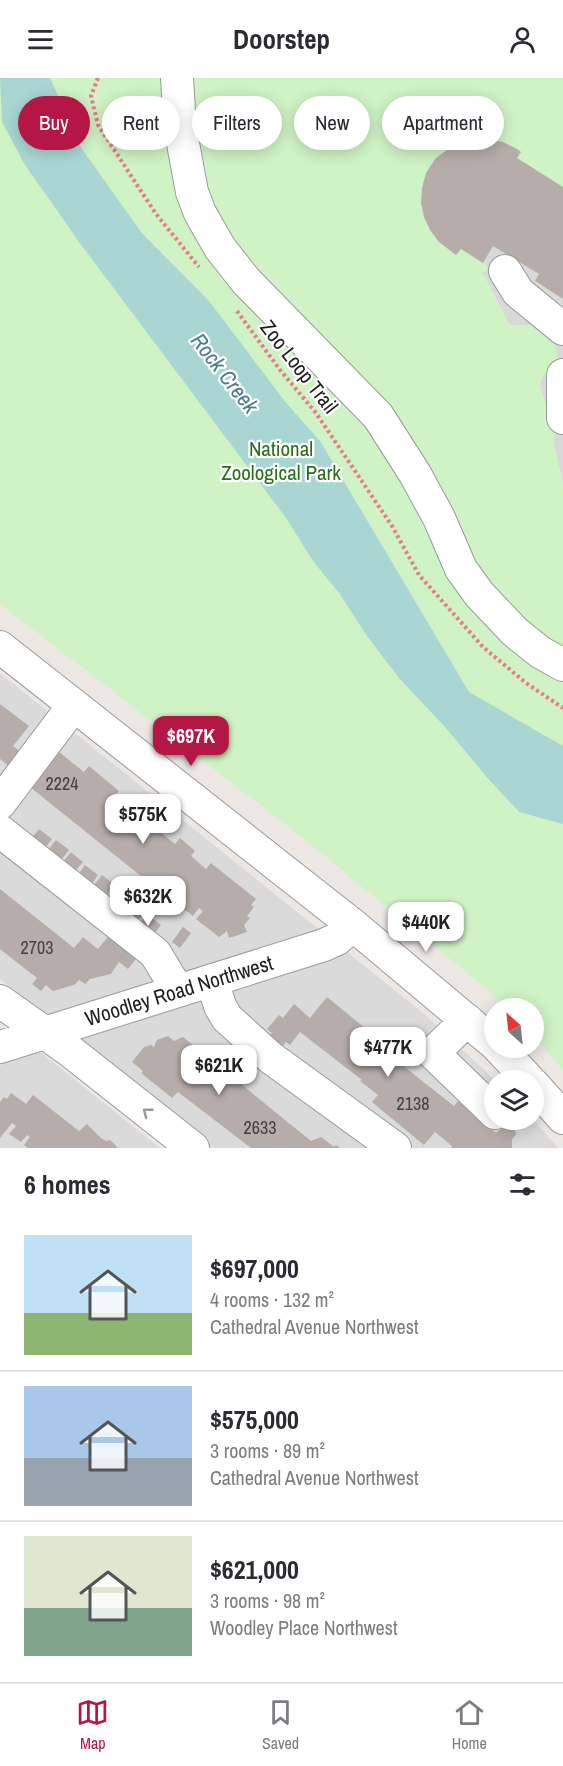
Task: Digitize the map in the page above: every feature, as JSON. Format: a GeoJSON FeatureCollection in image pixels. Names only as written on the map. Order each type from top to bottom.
{"type":"FeatureCollection","features":[{"type":"Feature","properties":{"kind":"street"},"geometry":{"type":"LineString","coordinates":[[177,78],[180,127],[192,192],[200,213],[220,248],[246,281],[378,416],[416,474],[439,518],[461,569],[479,594],[515,632],[540,652],[563,665]]}},
{"type":"Feature","properties":{"kind":"street"},"geometry":{"type":"LineString","coordinates":[[505,271],[518,292],[563,329]]}},
{"type":"Feature","properties":{"kind":"street"},"geometry":{"type":"LineString","coordinates":[[563,375],[563,418]]}},
{"type":"Feature","properties":{"kind":"street"},"geometry":{"type":"LineString","coordinates":[[0,647],[353,925],[484,1035]]}},
{"type":"Feature","properties":{"kind":"street"},"geometry":{"type":"LineString","coordinates":[[0,803],[74,705]]}},
{"type":"Feature","properties":{"kind":"street"},"geometry":{"type":"LineString","coordinates":[[0,831],[155,953],[178,991]]}},
{"type":"Feature","properties":{"kind":"street","name":"Woodley Road Northwest"},"geometry":{"type":"LineString","coordinates":[[0,1047],[329,943],[343,935],[353,925]]}},
{"type":"Feature","properties":{"kind":"street"},"geometry":{"type":"LineString","coordinates":[[212,980],[220,1006],[227,1018],[271,1058],[395,1148]]}},
{"type":"Feature","properties":{"kind":"street"},"geometry":{"type":"LineString","coordinates":[[0,1001],[193,1148]]}},
{"type":"Feature","properties":{"kind":"street"},"geometry":{"type":"LineString","coordinates":[[467,1020],[433,1053],[484,1102]]}},
{"type":"Feature","properties":{"kind":"street"},"geometry":{"type":"LineString","coordinates":[[508,1058],[519,1070]]}},
{"type":"Feature","properties":{"kind":"street"},"geometry":{"type":"LineString","coordinates":[[544,1096],[563,1118]]}},
{"type":"Feature","properties":{"kind":"path"},"geometry":{"type":"LineString","coordinates":[[98,78],[91,96],[98,125],[156,214],[206,274]]}},
{"type":"Feature","properties":{"kind":"path","name":"Zoo Loop Trail"},"geometry":{"type":"LineString","coordinates":[[232,306],[316,413],[392,526],[419,575],[483,647],[526,683],[563,708]]}},
{"type":"Feature","properties":{"kind":"shaded area"},"geometry":{"type":"Polygon","coordinates":[[[493,246],[539,274],[535,282],[563,299],[563,482],[554,445],[555,428],[540,384],[543,376],[556,369],[558,358],[556,348],[542,325],[512,325],[508,322],[484,275],[481,274],[488,270],[484,261],[493,246]]]}},
{"type":"Feature","properties":{"kind":"shaded area"},"geometry":{"type":"Polygon","coordinates":[[[0,673],[423,1013],[484,1070],[484,1130],[542,1130],[558,1148],[212,1148],[0,979],[0,673]]]}},
{"type":"Feature","properties":{"kind":"shaded area"},"geometry":{"type":"Polygon","coordinates":[[[417,1020],[425,1021],[457,1047],[458,1054],[484,1081],[484,1093],[457,1095],[454,1099],[406,1061],[408,1057],[393,1044],[417,1020]]]}},
{"type":"Feature","properties":{"kind":"shaded area"},"geometry":{"type":"Polygon","coordinates":[[[39,1051],[160,1148],[0,1148],[0,1065],[39,1051]]]}},
{"type":"Feature","properties":{"kind":"green space","name":"National Zoological Park"},"geometry":{"type":"Polygon","coordinates":[[[0,78],[563,78],[563,1070],[544,1048],[544,998],[498,998],[299,835],[0,604],[0,78]]]}},
{"type":"Feature","properties":{"kind":"water","name":"Rock Creek"},"geometry":{"type":"Polygon","coordinates":[[[0,78],[50,78],[58,96],[18,96],[18,150],[83,150],[141,232],[209,301],[287,404],[320,441],[469,692],[563,746],[563,824],[519,812],[399,678],[367,636],[339,593],[313,561],[286,518],[82,246],[25,165],[2,122],[0,78]]]}},
{"type":"Feature","properties":{"kind":"building"},"geometry":{"type":"Polygon","coordinates":[[[504,142],[521,152],[517,158],[563,187],[563,299],[535,281],[539,274],[493,246],[483,263],[461,249],[456,255],[439,242],[424,217],[421,203],[426,173],[435,159],[447,150],[504,150],[504,142]]]}},
{"type":"Feature","properties":{"kind":"building"},"geometry":{"type":"Polygon","coordinates":[[[0,704],[29,726],[13,746],[27,757],[15,771],[0,759],[0,704]]]}},
{"type":"Feature","properties":{"kind":"building"},"geometry":{"type":"Polygon","coordinates":[[[54,748],[84,772],[89,766],[119,791],[115,796],[145,820],[150,814],[165,826],[160,832],[175,844],[180,838],[195,851],[191,856],[206,869],[211,863],[256,899],[251,905],[254,907],[247,916],[250,918],[244,925],[247,932],[229,938],[227,931],[219,937],[196,919],[203,911],[199,908],[193,916],[180,906],[186,898],[184,896],[177,905],[25,783],[54,748]]]}},
{"type":"Feature","properties":{"kind":"building"},"geometry":{"type":"Polygon","coordinates":[[[39,829],[52,839],[40,854],[27,844],[39,829]]]}},
{"type":"Feature","properties":{"kind":"building"},"geometry":{"type":"Polygon","coordinates":[[[56,840],[69,850],[57,865],[44,855],[56,840]]]}},
{"type":"Feature","properties":{"kind":"building"},"geometry":{"type":"Polygon","coordinates":[[[71,852],[83,862],[70,877],[58,868],[71,852]]]}},
{"type":"Feature","properties":{"kind":"building"},"geometry":{"type":"Polygon","coordinates":[[[85,865],[98,875],[87,891],[74,880],[85,865]]]}},
{"type":"Feature","properties":{"kind":"building"},"geometry":{"type":"Polygon","coordinates":[[[102,875],[115,885],[103,900],[90,890],[102,875]]]}},
{"type":"Feature","properties":{"kind":"building"},"geometry":{"type":"Polygon","coordinates":[[[119,886],[147,909],[135,924],[106,901],[119,886]]]}},
{"type":"Feature","properties":{"kind":"building"},"geometry":{"type":"Polygon","coordinates":[[[0,889],[74,948],[83,937],[98,949],[111,933],[139,955],[128,969],[119,962],[111,974],[90,979],[85,984],[79,980],[74,985],[53,991],[46,985],[41,991],[32,984],[37,978],[0,949],[0,889]]]}},
{"type":"Feature","properties":{"kind":"building"},"geometry":{"type":"Polygon","coordinates":[[[147,914],[161,925],[149,941],[135,930],[147,914]]]}},
{"type":"Feature","properties":{"kind":"building"},"geometry":{"type":"Polygon","coordinates":[[[183,927],[191,933],[180,948],[172,942],[183,927]]]}},
{"type":"Feature","properties":{"kind":"building"},"geometry":{"type":"Polygon","coordinates":[[[327,997],[387,1046],[390,1042],[409,1057],[402,1065],[454,1106],[458,1101],[484,1123],[484,1130],[492,1130],[496,1133],[500,1130],[515,1130],[516,1134],[512,1140],[512,1148],[451,1148],[452,1146],[435,1132],[424,1145],[372,1102],[378,1095],[360,1081],[362,1080],[300,1032],[290,1045],[286,1042],[280,1050],[267,1039],[272,1033],[267,1029],[279,1015],[283,1018],[294,1004],[310,1018],[327,997]]]}},
{"type":"Feature","properties":{"kind":"building"},"geometry":{"type":"Polygon","coordinates":[[[168,1036],[174,1041],[183,1037],[311,1141],[321,1137],[334,1147],[336,1145],[340,1148],[251,1148],[178,1092],[172,1098],[141,1073],[143,1071],[132,1062],[144,1047],[151,1045],[154,1047],[157,1040],[168,1036]]]}},
{"type":"Feature","properties":{"kind":"building"},"geometry":{"type":"Polygon","coordinates":[[[11,1093],[26,1104],[33,1095],[79,1131],[87,1124],[101,1138],[106,1141],[110,1140],[118,1148],[28,1148],[24,1145],[30,1137],[27,1135],[21,1142],[9,1134],[16,1126],[12,1123],[0,1138],[0,1102],[4,1097],[7,1099],[11,1093]]]}}]}
